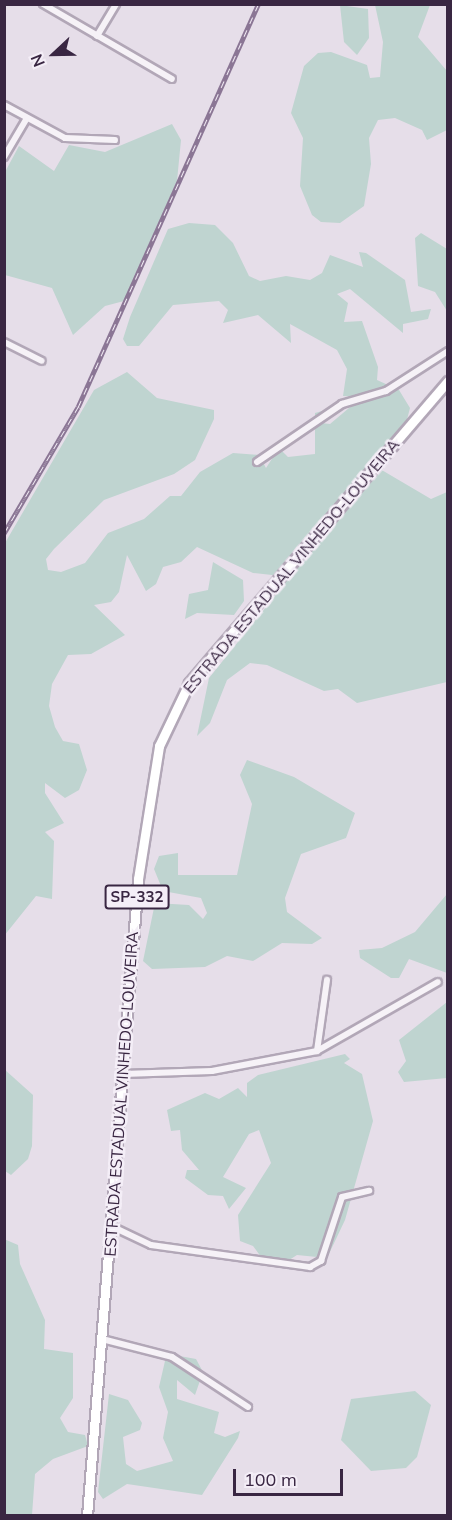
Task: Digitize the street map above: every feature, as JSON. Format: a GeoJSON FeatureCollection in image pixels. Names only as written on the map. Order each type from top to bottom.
{"type":"FeatureCollection","features":[{"type":"Feature","properties":{"kind":"main road","name":"ESTRADA ESTADUAL VINHEDO-LOUVEIRA"},"geometry":{"type":"LineString","coordinates":[[87,1515],[143,830],[152,771],[168,724],[189,683],[447,381]]}},
{"type":"Feature","properties":{"kind":"street"},"geometry":{"type":"LineString","coordinates":[[43,4],[172,79]]}},
{"type":"Feature","properties":{"kind":"street"},"geometry":{"type":"LineString","coordinates":[[97,36],[116,4]]}},
{"type":"Feature","properties":{"kind":"street"},"geometry":{"type":"LineString","coordinates":[[4,105],[65,138],[115,140]]}},
{"type":"Feature","properties":{"kind":"street"},"geometry":{"type":"LineString","coordinates":[[4,157],[27,118]]}},
{"type":"Feature","properties":{"kind":"street"},"geometry":{"type":"LineString","coordinates":[[4,342],[42,361]]}},
{"type":"Feature","properties":{"kind":"street"},"geometry":{"type":"LineString","coordinates":[[258,462],[342,404],[386,391],[447,351]]}},
{"type":"Feature","properties":{"kind":"street"},"geometry":{"type":"LineString","coordinates":[[316,1051],[327,980]]}},
{"type":"Feature","properties":{"kind":"street"},"geometry":{"type":"LineString","coordinates":[[123,1074],[212,1071],[316,1051],[438,982]]}},
{"type":"Feature","properties":{"kind":"street"},"geometry":{"type":"LineString","coordinates":[[111,1226],[151,1245],[310,1268],[321,1261],[342,1197],[369,1191]]}},
{"type":"Feature","properties":{"kind":"street"},"geometry":{"type":"LineString","coordinates":[[102,1339],[172,1357],[248,1407]]}},
{"type":"Feature","properties":{"kind":"shaded area"},"geometry":{"type":"Polygon","coordinates":[[[340,5],[368,9],[369,38],[357,55],[344,42],[340,5]]]}},
{"type":"Feature","properties":{"kind":"shaded area"},"geometry":{"type":"Polygon","coordinates":[[[375,5],[430,5],[418,37],[447,71],[447,130],[427,140],[422,130],[395,118],[378,120],[369,138],[371,164],[364,206],[340,223],[321,222],[312,215],[300,186],[303,138],[291,113],[304,66],[318,53],[331,52],[367,65],[370,78],[380,77],[383,42],[375,5]]]}},
{"type":"Feature","properties":{"kind":"shaded area"},"geometry":{"type":"Polygon","coordinates":[[[172,124],[181,140],[177,181],[124,301],[105,306],[73,335],[52,288],[5,275],[5,172],[19,146],[54,171],[69,145],[105,152],[172,124]]]}},
{"type":"Feature","properties":{"kind":"shaded area"},"geometry":{"type":"Polygon","coordinates":[[[189,223],[215,225],[233,243],[249,276],[260,281],[286,276],[310,280],[322,273],[330,255],[363,267],[359,252],[366,253],[405,280],[411,312],[431,309],[428,319],[403,324],[403,333],[350,289],[337,294],[348,303],[344,322],[362,321],[378,367],[377,380],[399,390],[410,408],[404,431],[380,469],[431,499],[447,492],[447,682],[357,703],[338,689],[324,691],[267,665],[250,663],[227,680],[210,723],[197,736],[209,678],[290,577],[253,573],[197,547],[181,562],[163,567],[156,584],[146,591],[127,555],[119,592],[111,602],[94,605],[125,635],[91,654],[68,655],[52,684],[49,706],[55,727],[63,741],[79,744],[87,770],[79,790],[65,798],[45,783],[45,793],[64,823],[45,832],[54,841],[52,899],[36,896],[4,936],[5,543],[94,390],[127,372],[157,398],[214,410],[214,419],[195,460],[174,474],[104,500],[46,559],[48,570],[61,572],[85,563],[108,533],[144,519],[170,496],[181,496],[200,472],[233,453],[259,455],[266,468],[279,448],[288,457],[315,454],[315,413],[322,411],[321,423],[330,424],[362,397],[343,396],[347,369],[337,350],[290,324],[291,343],[258,315],[223,323],[228,310],[219,301],[173,305],[139,346],[127,346],[123,339],[130,317],[168,229],[189,223]]]}},
{"type":"Feature","properties":{"kind":"shaded area"},"geometry":{"type":"Polygon","coordinates":[[[421,233],[447,249],[447,311],[435,292],[418,286],[415,238],[421,233]]]}},
{"type":"Feature","properties":{"kind":"shaded area"},"geometry":{"type":"Polygon","coordinates":[[[213,562],[243,580],[244,601],[234,615],[197,613],[185,619],[189,594],[208,590],[213,562]]]}},
{"type":"Feature","properties":{"kind":"shaded area"},"geometry":{"type":"Polygon","coordinates":[[[247,760],[294,777],[355,813],[346,838],[301,854],[285,898],[287,912],[322,938],[312,944],[282,943],[253,961],[227,956],[205,967],[152,969],[143,961],[155,903],[189,905],[203,919],[207,913],[201,898],[163,891],[154,869],[159,856],[178,853],[178,875],[237,875],[252,804],[240,775],[247,760]]]}},
{"type":"Feature","properties":{"kind":"shaded area"},"geometry":{"type":"Polygon","coordinates":[[[447,894],[447,973],[409,959],[399,978],[391,978],[360,958],[359,950],[382,948],[415,932],[447,894]]]}},
{"type":"Feature","properties":{"kind":"shaded area"},"geometry":{"type":"Polygon","coordinates":[[[447,1002],[447,1078],[404,1082],[398,1072],[406,1061],[399,1040],[447,1002]]]}},
{"type":"Feature","properties":{"kind":"shaded area"},"geometry":{"type":"Polygon","coordinates":[[[345,1054],[350,1059],[344,1063],[362,1074],[373,1121],[345,1220],[327,1258],[297,1255],[286,1262],[264,1261],[253,1246],[240,1241],[238,1215],[271,1163],[259,1130],[249,1134],[223,1177],[246,1188],[229,1209],[223,1196],[208,1195],[185,1178],[187,1170],[199,1170],[182,1150],[180,1130],[171,1131],[167,1110],[205,1093],[219,1099],[238,1088],[247,1097],[247,1083],[258,1075],[345,1054]]]}},
{"type":"Feature","properties":{"kind":"shaded area"},"geometry":{"type":"Polygon","coordinates":[[[4,1069],[33,1095],[32,1146],[28,1159],[11,1175],[5,1171],[4,1069]]]}},
{"type":"Feature","properties":{"kind":"shaded area"},"geometry":{"type":"Polygon","coordinates":[[[4,1239],[18,1245],[20,1264],[45,1320],[44,1349],[73,1353],[73,1398],[60,1418],[68,1432],[85,1435],[88,1446],[53,1459],[35,1474],[32,1515],[5,1515],[4,1239]]]}},
{"type":"Feature","properties":{"kind":"shaded area"},"geometry":{"type":"Polygon","coordinates":[[[174,1355],[196,1359],[203,1372],[195,1395],[177,1380],[177,1399],[219,1412],[214,1433],[225,1437],[240,1431],[238,1438],[202,1495],[127,1484],[103,1499],[98,1492],[109,1394],[128,1400],[142,1423],[140,1430],[123,1437],[126,1464],[137,1471],[173,1461],[163,1438],[168,1412],[159,1387],[165,1361],[174,1355]]]}},
{"type":"Feature","properties":{"kind":"shaded area"},"geometry":{"type":"Polygon","coordinates":[[[415,1391],[431,1405],[417,1457],[406,1468],[371,1471],[341,1440],[351,1399],[415,1391]]]}},
{"type":"Feature","properties":{"kind":"railway"},"geometry":{"type":"LineString","coordinates":[[4,533],[78,407],[258,4]]}}]}
